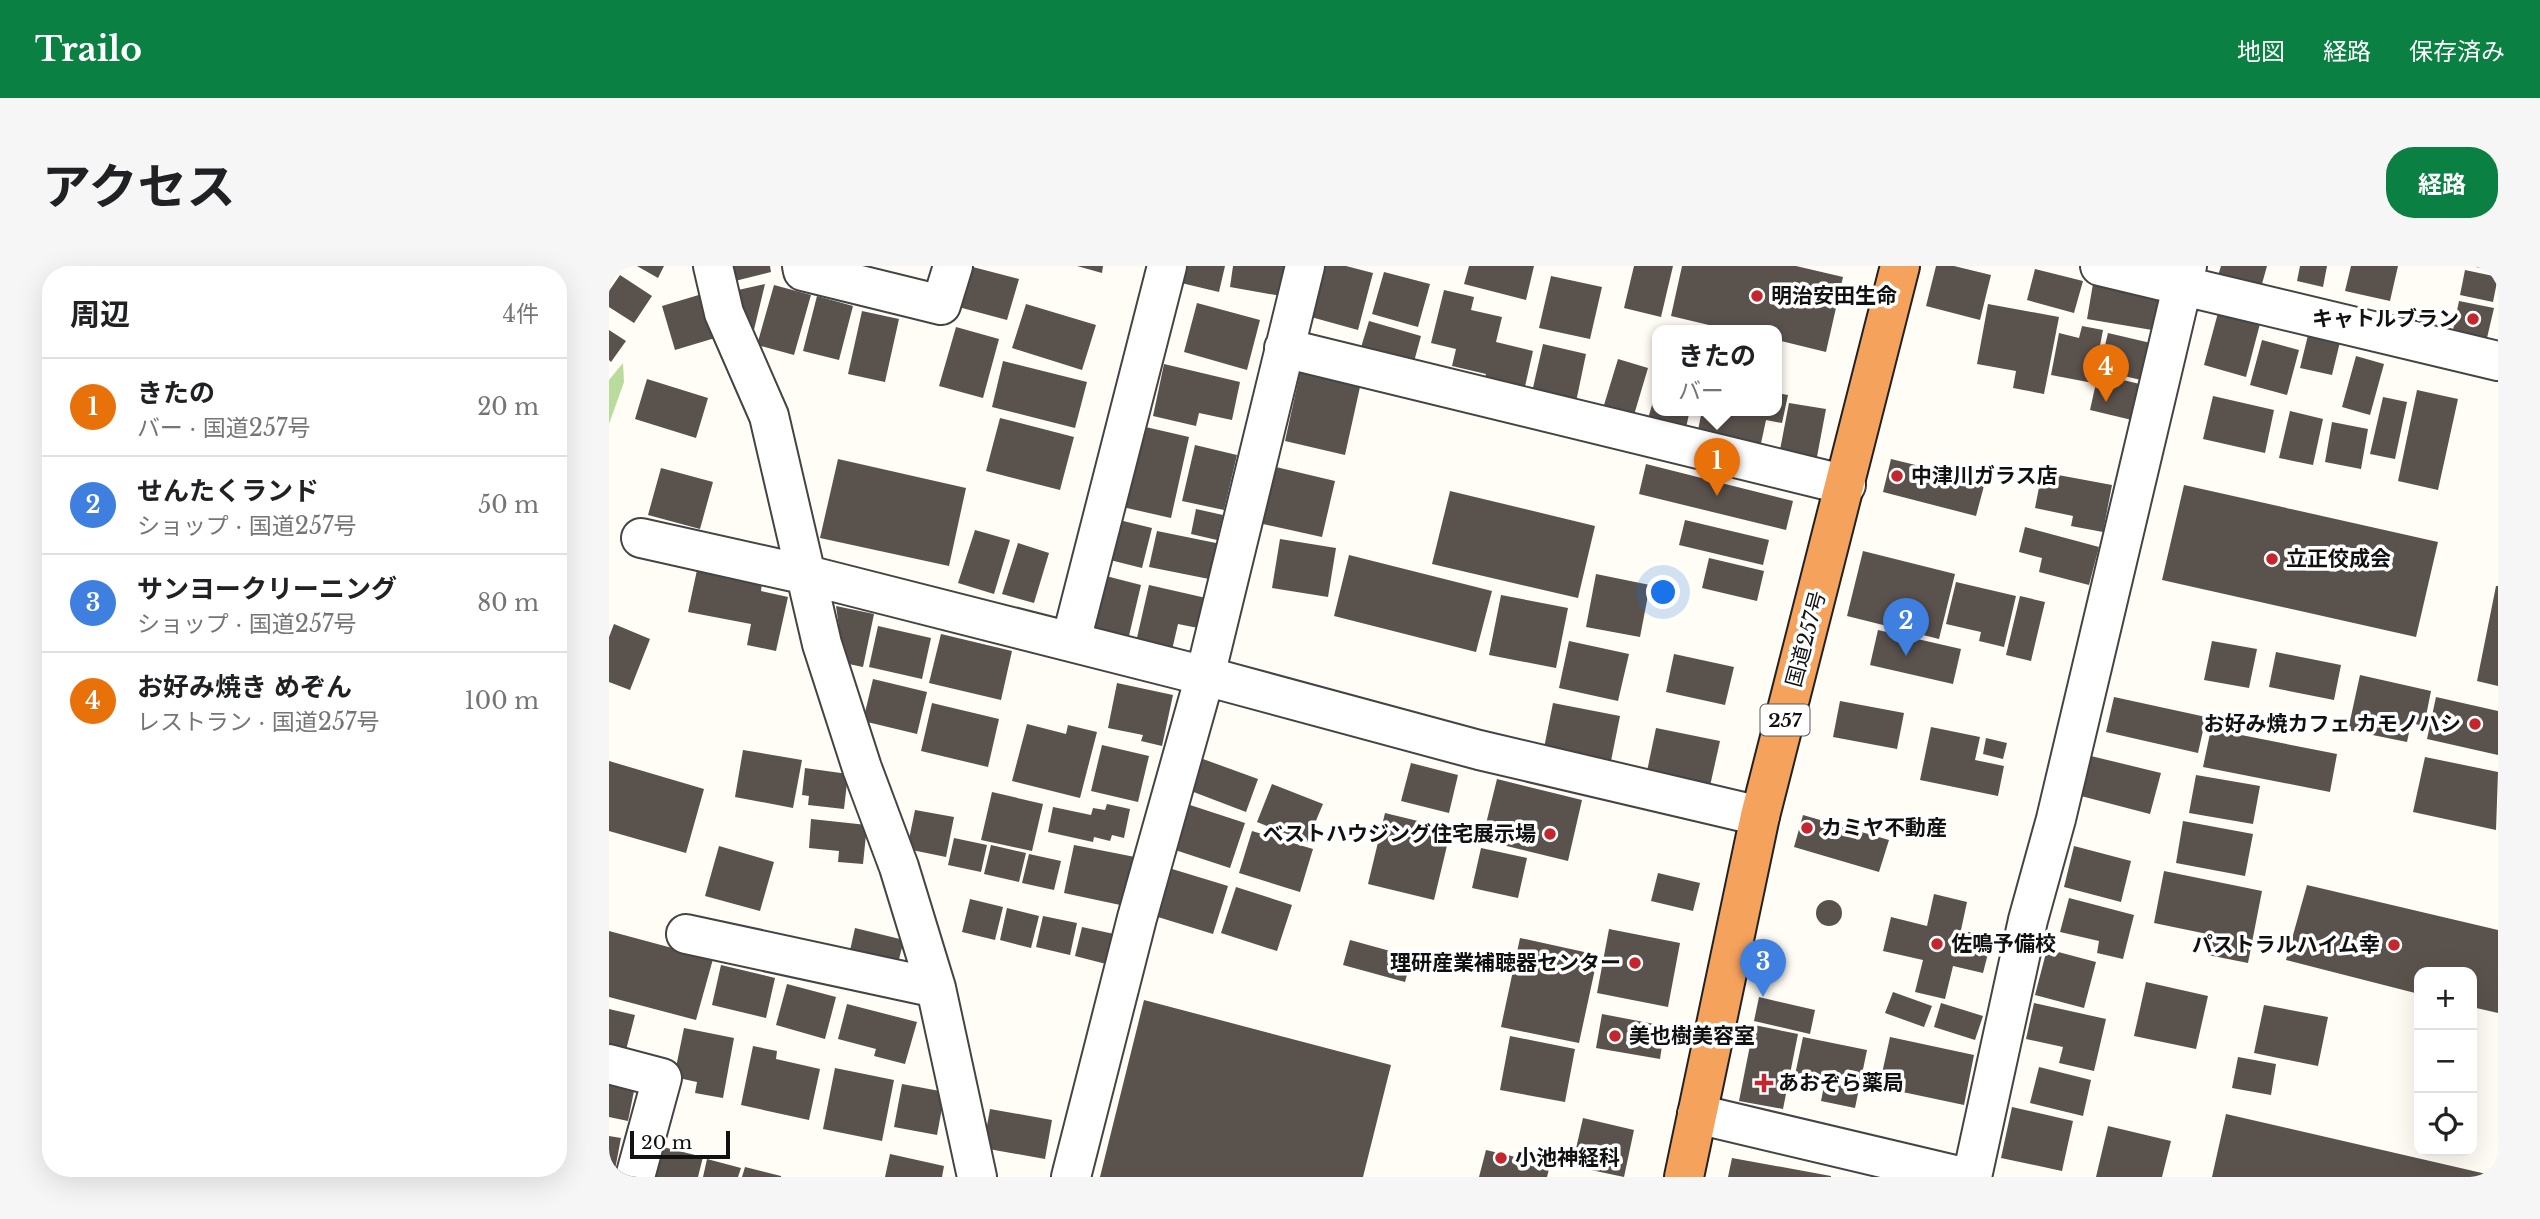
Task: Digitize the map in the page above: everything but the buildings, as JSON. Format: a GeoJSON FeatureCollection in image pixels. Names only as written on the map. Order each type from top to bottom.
{"type":"FeatureCollection","features":[{"type":"Feature","properties":{"kind":"highway","name":"国道257号"},"geometry":{"type":"LineString","coordinates":[[1683,1177],[1760,816],[1901,266]]}},
{"type":"Feature","properties":{"kind":"street"},"geometry":{"type":"LineString","coordinates":[[713,266],[724,313],[769,416],[822,644],[862,768],[899,867],[936,988],[977,1177]]}},
{"type":"Feature","properties":{"kind":"street"},"geometry":{"type":"LineString","coordinates":[[802,266],[803,271],[941,305],[953,266]]}},
{"type":"Feature","properties":{"kind":"street"},"geometry":{"type":"LineString","coordinates":[[1071,642],[1167,266]]}},
{"type":"Feature","properties":{"kind":"street"},"geometry":{"type":"LineString","coordinates":[[1071,1177],[1137,918],[1205,676],[1305,266]]}},
{"type":"Feature","properties":{"kind":"street"},"geometry":{"type":"LineString","coordinates":[[2101,266],[2185,275],[2498,361]]}},
{"type":"Feature","properties":{"kind":"street"},"geometry":{"type":"LineString","coordinates":[[1972,1177],[2028,920],[2056,819],[2185,275]]}},
{"type":"Feature","properties":{"kind":"street"},"geometry":{"type":"LineString","coordinates":[[1284,348],[1846,485]]}},
{"type":"Feature","properties":{"kind":"street"},"geometry":{"type":"LineString","coordinates":[[641,537],[807,575],[1205,676],[1479,750],[1760,816]]}},
{"type":"Feature","properties":{"kind":"street"},"geometry":{"type":"LineString","coordinates":[[686,934],[936,988]]}},
{"type":"Feature","properties":{"kind":"street"},"geometry":{"type":"LineString","coordinates":[[609,1064],[662,1078],[635,1177]]}},
{"type":"Feature","properties":{"kind":"street"},"geometry":{"type":"LineString","coordinates":[[1697,1114],[1963,1177]]}},
{"type":"Feature","properties":{"kind":"green space"},"geometry":{"type":"Polygon","coordinates":[[[623,363],[624,382],[609,424],[609,380],[623,363]]]}},
{"type":"Feature","properties":{"kind":"place","name":"明治安田生命"},"geometry":{"type":"Point","coordinates":[1757,296]}},
{"type":"Feature","properties":{"kind":"place","name":"キャトルブラン"},"geometry":{"type":"Point","coordinates":[2473,319]}},
{"type":"Feature","properties":{"kind":"place","name":"お好み焼き めぞん"},"geometry":{"type":"Point","coordinates":[2106,402]}},
{"type":"Feature","properties":{"kind":"place","name":"中津川ガラス店"},"geometry":{"type":"Point","coordinates":[1897,476]}},
{"type":"Feature","properties":{"kind":"place","name":"きたの"},"geometry":{"type":"Point","coordinates":[1717,496]}},
{"type":"Feature","properties":{"kind":"place","name":"立正佼成会"},"geometry":{"type":"Point","coordinates":[2272,559]}},
{"type":"Feature","properties":{"kind":"place","name":"せんたくランド"},"geometry":{"type":"Point","coordinates":[1906,656]}},
{"type":"Feature","properties":{"kind":"place","name":"お好み焼カフェ カモノハシ"},"geometry":{"type":"Point","coordinates":[2475,724]}},
{"type":"Feature","properties":{"kind":"place","name":"カミヤ不動産"},"geometry":{"type":"Point","coordinates":[1807,828]}},
{"type":"Feature","properties":{"kind":"place","name":"ベストハウジング住宅展示場"},"geometry":{"type":"Point","coordinates":[1550,834]}},
{"type":"Feature","properties":{"kind":"place","name":"佐鳴予備校"},"geometry":{"type":"Point","coordinates":[1937,944]}},
{"type":"Feature","properties":{"kind":"place","name":"パストラルハイム幸"},"geometry":{"type":"Point","coordinates":[2394,945]}},
{"type":"Feature","properties":{"kind":"place","name":"理研産業補聴器センター"},"geometry":{"type":"Point","coordinates":[1635,963]}},
{"type":"Feature","properties":{"kind":"place","name":"サンヨークリーニング"},"geometry":{"type":"Point","coordinates":[1763,997]}},
{"type":"Feature","properties":{"kind":"place","name":"美也樹美容室"},"geometry":{"type":"Point","coordinates":[1615,1036]}},
{"type":"Feature","properties":{"kind":"place","name":"あおぞら薬局"},"geometry":{"type":"Point","coordinates":[1764,1083]}},
{"type":"Feature","properties":{"kind":"place","name":"小池神経科"},"geometry":{"type":"Point","coordinates":[1501,1158]}}]}
